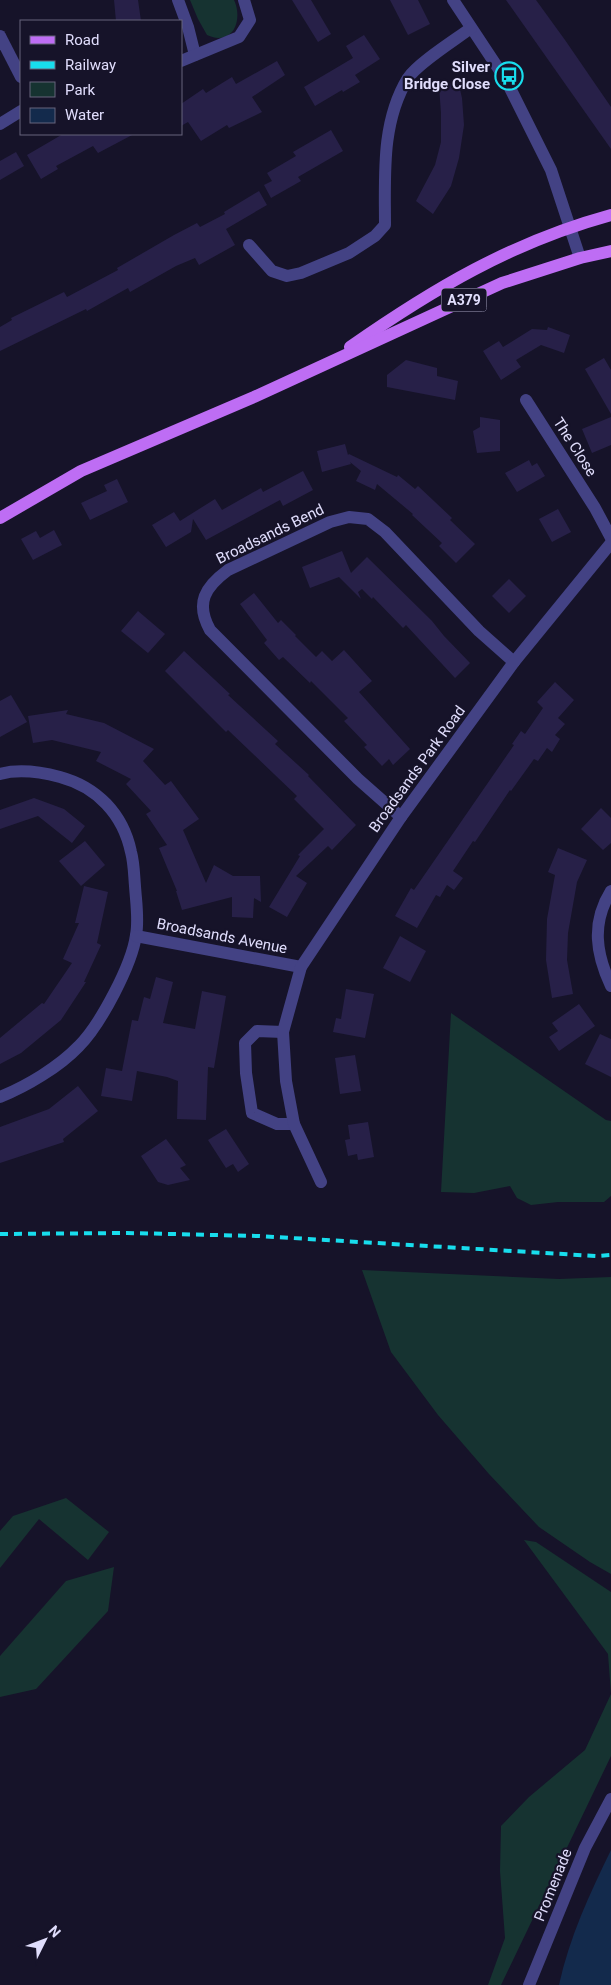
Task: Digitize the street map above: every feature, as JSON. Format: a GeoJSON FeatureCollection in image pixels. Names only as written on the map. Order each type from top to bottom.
{"type":"FeatureCollection","features":[{"type":"Feature","properties":{"kind":"main road","name":"A379"},"geometry":{"type":"LineString","coordinates":[[323,366],[406,308],[493,259],[570,226],[611,215]]}},
{"type":"Feature","properties":{"kind":"main road","name":"A379"},"geometry":{"type":"LineString","coordinates":[[0,518],[80,471],[323,366],[502,283],[580,258],[611,251]]}},
{"type":"Feature","properties":{"kind":"street"},"geometry":{"type":"LineString","coordinates":[[178,0],[188,27],[195,55]]}},
{"type":"Feature","properties":{"kind":"street"},"geometry":{"type":"LineString","coordinates":[[182,61],[239,37],[250,20],[244,0]]}},
{"type":"Feature","properties":{"kind":"street"},"geometry":{"type":"LineString","coordinates":[[453,0],[506,80],[525,117],[551,170],[580,258]]}},
{"type":"Feature","properties":{"kind":"street"},"geometry":{"type":"LineString","coordinates":[[250,245],[272,271],[287,276],[301,273],[349,253],[375,236],[385,225],[387,134],[398,101],[409,77],[430,57],[471,28]]}},
{"type":"Feature","properties":{"kind":"street"},"geometry":{"type":"LineString","coordinates":[[0,36],[20,75]]}},
{"type":"Feature","properties":{"kind":"street"},"geometry":{"type":"LineString","coordinates":[[0,124],[20,112]]}},
{"type":"Feature","properties":{"kind":"street","name":"The Close"},"geometry":{"type":"LineString","coordinates":[[526,400],[595,508],[611,538]]}},
{"type":"Feature","properties":{"kind":"street","name":"Broadsands Bend"},"geometry":{"type":"LineString","coordinates":[[401,817],[358,780],[210,630],[204,618],[203,600],[208,588],[214,580],[228,570],[330,522],[349,517],[368,519],[385,532],[479,631],[514,662]]}},
{"type":"Feature","properties":{"kind":"street","name":"Broadsands Park Road"},"geometry":{"type":"LineString","coordinates":[[321,1182],[294,1124],[286,1081],[283,1032],[301,967],[401,817],[514,662],[611,543]]}},
{"type":"Feature","properties":{"kind":"street","name":"Broadsands Avenue"},"geometry":{"type":"LineString","coordinates":[[0,774],[9,772],[44,773],[65,778],[88,787],[108,806],[126,835],[132,854],[136,899],[136,936],[122,977],[106,1009],[80,1046],[41,1076],[22,1088],[0,1097]]}},
{"type":"Feature","properties":{"kind":"street"},"geometry":{"type":"LineString","coordinates":[[611,891],[599,918],[597,946],[602,967],[611,986]]}},
{"type":"Feature","properties":{"kind":"street","name":"Broadsands Avenue"},"geometry":{"type":"LineString","coordinates":[[136,936],[301,967]]}},
{"type":"Feature","properties":{"kind":"street"},"geometry":{"type":"LineString","coordinates":[[283,1032],[258,1031],[245,1043],[247,1079],[252,1113],[277,1124],[294,1124]]}},
{"type":"Feature","properties":{"kind":"street","name":"Promenade"},"geometry":{"type":"LineString","coordinates":[[529,1985],[585,1848],[611,1799]]}},
{"type":"Feature","properties":{"kind":"green space"},"geometry":{"type":"Polygon","coordinates":[[[190,0],[234,0],[237,18],[234,30],[225,37],[217,38],[207,35],[190,0]]]}},
{"type":"Feature","properties":{"kind":"green space"},"geometry":{"type":"Polygon","coordinates":[[[451,1013],[606,1120],[611,1121],[611,1196],[604,1202],[558,1202],[531,1205],[517,1198],[510,1186],[474,1193],[441,1192],[451,1013]]]}},
{"type":"Feature","properties":{"kind":"green space"},"geometry":{"type":"Polygon","coordinates":[[[362,1270],[559,1279],[611,1277],[611,1574],[539,1527],[489,1474],[438,1415],[391,1352],[362,1270]]]}},
{"type":"Feature","properties":{"kind":"green space"},"geometry":{"type":"Polygon","coordinates":[[[66,1498],[109,1532],[88,1560],[39,1519],[0,1568],[0,1531],[13,1516],[66,1498]]]}},
{"type":"Feature","properties":{"kind":"green space"},"geometry":{"type":"Polygon","coordinates":[[[524,1540],[536,1542],[611,1592],[611,1694],[608,1654],[524,1540]]]}},
{"type":"Feature","properties":{"kind":"green space"},"geometry":{"type":"Polygon","coordinates":[[[114,1567],[108,1611],[36,1689],[0,1697],[0,1656],[66,1581],[114,1567]]]}},
{"type":"Feature","properties":{"kind":"green space"},"geometry":{"type":"Polygon","coordinates":[[[611,1694],[611,1756],[501,1985],[488,1985],[505,1938],[500,1871],[501,1826],[529,1797],[585,1750],[611,1694]]]}},
{"type":"Feature","properties":{"kind":"water"},"geometry":{"type":"Polygon","coordinates":[[[611,1850],[611,1985],[559,1985],[574,1933],[611,1850]]]}},
{"type":"Feature","properties":{"kind":"building"},"geometry":{"type":"Polygon","coordinates":[[[114,0],[138,0],[141,20],[116,20],[114,0]]]}},
{"type":"Feature","properties":{"kind":"building"},"geometry":{"type":"Polygon","coordinates":[[[292,0],[311,0],[331,34],[318,42],[292,0]]]}},
{"type":"Feature","properties":{"kind":"building"},"geometry":{"type":"Polygon","coordinates":[[[390,0],[418,0],[430,24],[408,35],[390,0]]]}},
{"type":"Feature","properties":{"kind":"building"},"geometry":{"type":"Polygon","coordinates":[[[506,0],[536,0],[565,40],[611,107],[611,149],[506,0]]]}},
{"type":"Feature","properties":{"kind":"building"},"geometry":{"type":"Polygon","coordinates":[[[364,35],[380,59],[355,75],[360,82],[315,106],[304,87],[353,58],[346,46],[364,35]]]}},
{"type":"Feature","properties":{"kind":"building"},"geometry":{"type":"Polygon","coordinates":[[[277,61],[285,75],[252,97],[262,112],[229,128],[227,125],[201,141],[188,122],[182,125],[182,103],[203,89],[206,93],[232,77],[236,84],[277,61]]]}},
{"type":"Feature","properties":{"kind":"building"},"geometry":{"type":"Polygon","coordinates":[[[458,81],[462,98],[464,125],[459,158],[451,186],[433,214],[416,201],[435,165],[441,142],[439,86],[458,81]]]}},
{"type":"Feature","properties":{"kind":"building"},"geometry":{"type":"Polygon","coordinates":[[[331,130],[343,151],[298,177],[301,181],[271,198],[264,185],[272,181],[267,173],[296,156],[293,152],[331,130]]]}},
{"type":"Feature","properties":{"kind":"building"},"geometry":{"type":"Polygon","coordinates":[[[61,135],[132,135],[98,153],[93,146],[56,166],[58,169],[41,179],[27,155],[61,135]]]}},
{"type":"Feature","properties":{"kind":"building"},"geometry":{"type":"Polygon","coordinates":[[[16,152],[24,166],[0,180],[0,161],[16,152]]]}},
{"type":"Feature","properties":{"kind":"building"},"geometry":{"type":"Polygon","coordinates":[[[259,191],[267,205],[226,229],[235,245],[199,265],[195,258],[176,266],[130,292],[128,288],[87,311],[86,309],[0,351],[0,327],[12,320],[11,318],[64,292],[67,297],[118,270],[117,268],[174,235],[197,223],[200,227],[225,214],[224,212],[259,191]]]}},
{"type":"Feature","properties":{"kind":"building"},"geometry":{"type":"Polygon","coordinates":[[[548,327],[570,335],[564,353],[541,345],[516,360],[521,367],[501,380],[483,351],[499,341],[503,347],[532,329],[547,330],[548,327]]]}},
{"type":"Feature","properties":{"kind":"building"},"geometry":{"type":"Polygon","coordinates":[[[604,358],[611,370],[611,414],[585,369],[604,358]]]}},
{"type":"Feature","properties":{"kind":"building"},"geometry":{"type":"Polygon","coordinates":[[[406,360],[437,368],[437,376],[458,381],[455,400],[387,387],[387,375],[406,360]]]}},
{"type":"Feature","properties":{"kind":"building"},"geometry":{"type":"Polygon","coordinates":[[[480,417],[500,420],[500,451],[477,453],[473,431],[480,427],[480,417]]]}},
{"type":"Feature","properties":{"kind":"building"},"geometry":{"type":"Polygon","coordinates":[[[611,417],[611,445],[592,453],[582,429],[611,417]]]}},
{"type":"Feature","properties":{"kind":"building"},"geometry":{"type":"Polygon","coordinates":[[[345,444],[348,455],[397,477],[398,475],[415,489],[418,486],[452,518],[450,520],[475,544],[456,563],[439,546],[442,543],[413,514],[377,484],[375,490],[356,481],[361,471],[350,462],[351,464],[322,472],[317,451],[345,444]]]}},
{"type":"Feature","properties":{"kind":"building"},"geometry":{"type":"Polygon","coordinates":[[[529,460],[532,466],[537,463],[545,476],[517,492],[505,473],[529,460]]]}},
{"type":"Feature","properties":{"kind":"building"},"geometry":{"type":"Polygon","coordinates":[[[303,471],[313,490],[283,506],[280,500],[206,540],[193,519],[191,532],[166,547],[152,525],[174,512],[180,521],[215,499],[222,510],[261,488],[263,492],[303,471]]]}},
{"type":"Feature","properties":{"kind":"building"},"geometry":{"type":"Polygon","coordinates":[[[117,479],[128,502],[90,520],[81,503],[107,491],[104,485],[117,479]]]}},
{"type":"Feature","properties":{"kind":"building"},"geometry":{"type":"Polygon","coordinates":[[[558,509],[571,532],[552,542],[539,519],[558,509]]]}},
{"type":"Feature","properties":{"kind":"building"},"geometry":{"type":"Polygon","coordinates":[[[54,530],[62,545],[33,560],[21,539],[36,531],[40,538],[54,530]]]}},
{"type":"Feature","properties":{"kind":"building"},"geometry":{"type":"Polygon","coordinates":[[[342,551],[351,573],[367,557],[432,621],[470,663],[455,678],[406,625],[403,628],[373,597],[372,599],[362,589],[358,592],[361,599],[339,577],[310,588],[302,567],[342,551]]]}},
{"type":"Feature","properties":{"kind":"building"},"geometry":{"type":"Polygon","coordinates":[[[509,579],[526,596],[509,613],[492,596],[509,579]]]}},
{"type":"Feature","properties":{"kind":"building"},"geometry":{"type":"Polygon","coordinates":[[[254,593],[278,623],[281,620],[316,657],[322,651],[332,661],[344,650],[372,681],[359,692],[410,749],[393,765],[389,759],[382,766],[364,747],[367,745],[344,721],[348,718],[311,681],[310,683],[283,657],[279,660],[264,643],[267,640],[240,604],[254,593]]]}},
{"type":"Feature","properties":{"kind":"building"},"geometry":{"type":"Polygon","coordinates":[[[138,611],[165,634],[148,653],[121,631],[138,611]]]}},
{"type":"Feature","properties":{"kind":"building"},"geometry":{"type":"Polygon","coordinates":[[[184,651],[278,741],[275,744],[309,775],[356,825],[332,850],[328,846],[296,876],[307,883],[287,917],[269,907],[300,856],[298,855],[324,829],[294,799],[297,796],[228,730],[226,732],[165,671],[184,651]]]}},
{"type":"Feature","properties":{"kind":"building"},"geometry":{"type":"Polygon","coordinates":[[[555,682],[574,700],[558,718],[565,724],[555,735],[560,739],[552,752],[547,748],[538,761],[534,759],[510,790],[475,842],[473,841],[453,871],[463,878],[454,890],[447,885],[440,897],[436,895],[417,928],[395,916],[411,888],[414,890],[514,745],[512,744],[521,731],[525,734],[543,708],[537,702],[555,682]]]}},
{"type":"Feature","properties":{"kind":"building"},"geometry":{"type":"Polygon","coordinates":[[[11,695],[27,722],[0,737],[0,701],[11,695]]]}},
{"type":"Feature","properties":{"kind":"building"},"geometry":{"type":"Polygon","coordinates":[[[68,710],[66,714],[104,723],[154,749],[143,761],[165,785],[171,781],[199,819],[183,830],[206,883],[214,865],[233,876],[260,876],[261,902],[254,898],[253,918],[232,917],[232,897],[182,910],[177,891],[159,848],[167,845],[146,814],[151,811],[126,784],[131,779],[96,761],[101,752],[52,740],[33,743],[28,716],[68,710]]]}},
{"type":"Feature","properties":{"kind":"building"},"geometry":{"type":"Polygon","coordinates":[[[34,798],[64,809],[85,826],[72,843],[38,816],[0,829],[0,810],[34,798]]]}},
{"type":"Feature","properties":{"kind":"building"},"geometry":{"type":"Polygon","coordinates":[[[601,808],[611,818],[611,843],[603,850],[581,829],[601,808]]]}},
{"type":"Feature","properties":{"kind":"building"},"geometry":{"type":"Polygon","coordinates":[[[85,841],[105,865],[81,886],[59,861],[85,841]]]}},
{"type":"Feature","properties":{"kind":"building"},"geometry":{"type":"Polygon","coordinates":[[[558,848],[587,860],[577,882],[568,933],[567,960],[573,994],[552,998],[546,960],[547,919],[555,875],[548,872],[558,848]]]}},
{"type":"Feature","properties":{"kind":"building"},"geometry":{"type":"Polygon","coordinates":[[[84,886],[108,892],[97,943],[101,945],[84,982],[86,982],[61,1020],[21,1053],[0,1064],[0,1038],[42,1003],[44,1004],[72,963],[63,959],[79,923],[75,923],[84,886]]]}},
{"type":"Feature","properties":{"kind":"building"},"geometry":{"type":"Polygon","coordinates":[[[400,936],[426,951],[410,982],[383,968],[400,936]]]}},
{"type":"Feature","properties":{"kind":"building"},"geometry":{"type":"Polygon","coordinates":[[[156,977],[173,982],[163,1023],[195,1029],[202,991],[226,996],[214,1068],[208,1067],[206,1120],[177,1119],[178,1081],[167,1077],[137,1071],[132,1101],[101,1096],[106,1068],[122,1071],[132,1020],[138,1021],[144,997],[150,999],[156,977]]]}},
{"type":"Feature","properties":{"kind":"building"},"geometry":{"type":"Polygon","coordinates":[[[346,989],[374,994],[365,1038],[333,1032],[336,1018],[341,1019],[346,989]]]}},
{"type":"Feature","properties":{"kind":"building"},"geometry":{"type":"Polygon","coordinates":[[[579,1004],[595,1026],[559,1051],[549,1037],[558,1031],[552,1023],[579,1004]]]}},
{"type":"Feature","properties":{"kind":"building"},"geometry":{"type":"Polygon","coordinates":[[[600,1034],[611,1039],[611,1077],[585,1064],[600,1034]]]}},
{"type":"Feature","properties":{"kind":"building"},"geometry":{"type":"Polygon","coordinates":[[[355,1055],[361,1091],[340,1094],[335,1058],[355,1055]]]}},
{"type":"Feature","properties":{"kind":"building"},"geometry":{"type":"Polygon","coordinates":[[[78,1086],[98,1111],[63,1139],[64,1142],[0,1163],[0,1127],[49,1109],[78,1086]]]}},
{"type":"Feature","properties":{"kind":"building"},"geometry":{"type":"Polygon","coordinates":[[[368,1122],[374,1157],[358,1160],[357,1154],[348,1156],[345,1140],[350,1139],[348,1125],[368,1122]]]}},
{"type":"Feature","properties":{"kind":"building"},"geometry":{"type":"Polygon","coordinates":[[[226,1129],[249,1164],[238,1172],[233,1164],[226,1168],[208,1140],[226,1129]]]}},
{"type":"Feature","properties":{"kind":"building"},"geometry":{"type":"Polygon","coordinates":[[[166,1139],[186,1165],[180,1168],[190,1180],[168,1185],[158,1182],[141,1156],[166,1139]]]}},
{"type":"Feature","properties":{"kind":"railway"},"geometry":{"type":"LineString","coordinates":[[0,1234],[127,1233],[258,1236],[596,1256],[611,1255]]}},
{"type":"Feature","properties":{"kind":"place","name":"Silver Bridge Close"},"geometry":{"type":"Point","coordinates":[509,76]}}]}
